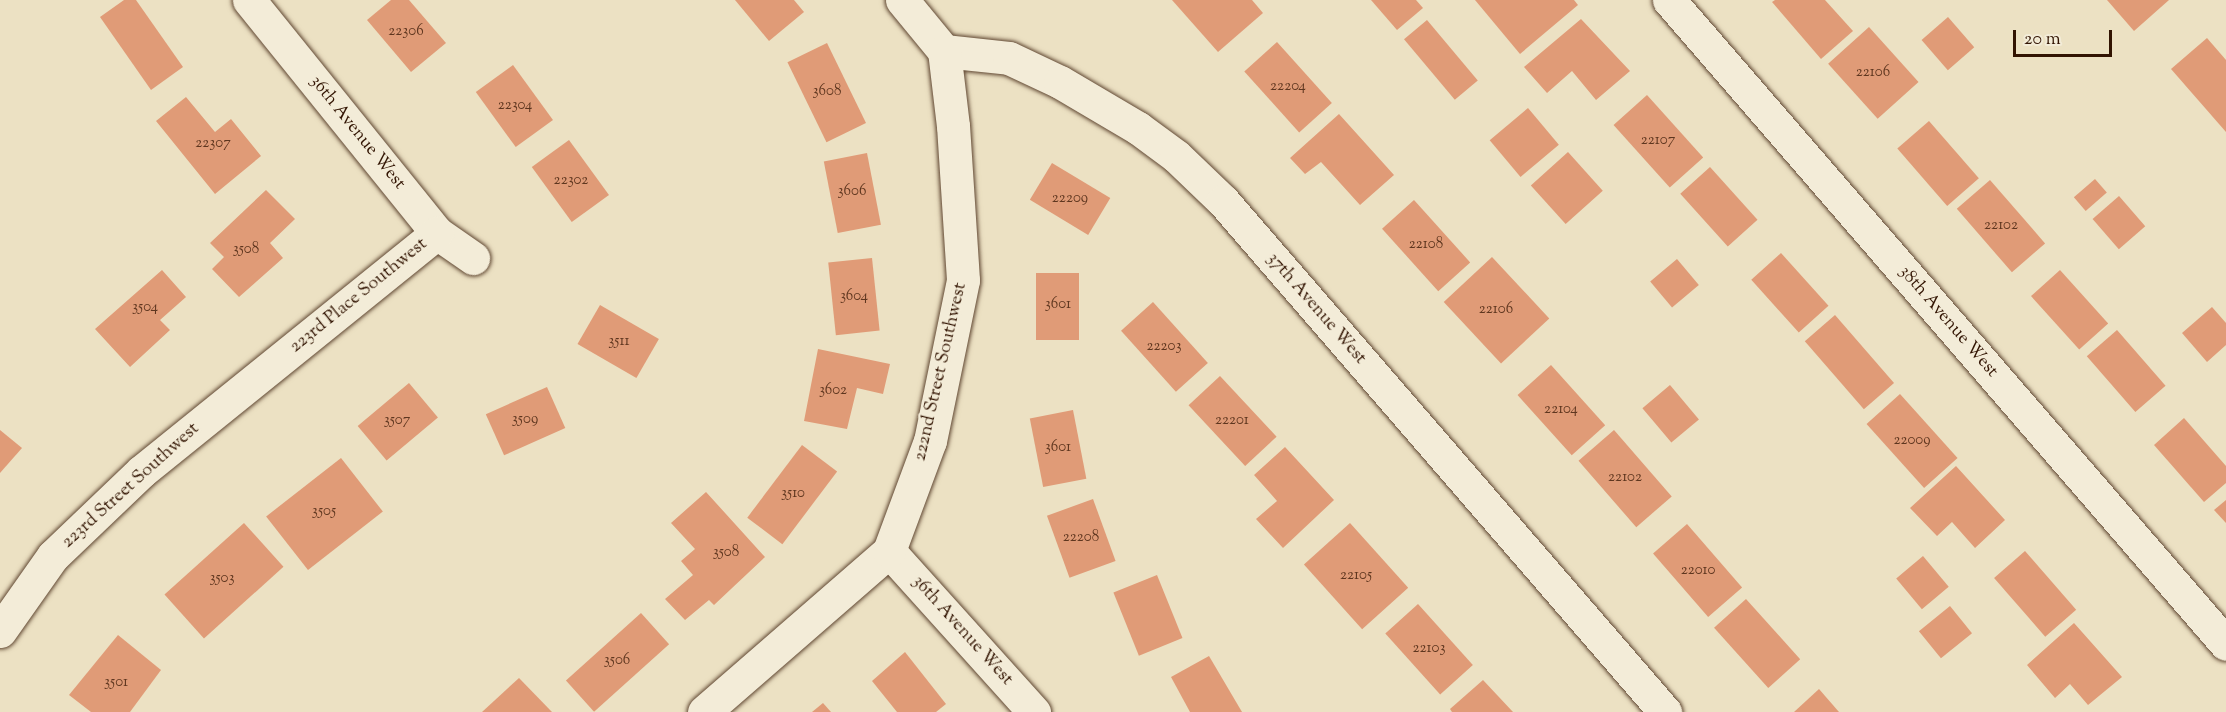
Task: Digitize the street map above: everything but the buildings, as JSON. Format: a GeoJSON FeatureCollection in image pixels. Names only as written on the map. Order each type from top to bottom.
{"type":"FeatureCollection","features":[{"type":"Feature","properties":{"kind":"street","name":"36th Avenue West"},"geometry":{"type":"LineString","coordinates":[[249,0],[438,233],[473,258]]}},
{"type":"Feature","properties":{"kind":"street"},"geometry":{"type":"LineString","coordinates":[[902,0],[944,51]]}},
{"type":"Feature","properties":{"kind":"street","name":"38th Avenue West"},"geometry":{"type":"LineString","coordinates":[[1669,0],[2226,644]]}},
{"type":"Feature","properties":{"kind":"street","name":"222nd Street Southwest"},"geometry":{"type":"LineString","coordinates":[[704,712],[889,550],[930,441],[963,280],[953,126],[944,51]]}},
{"type":"Feature","properties":{"kind":"street","name":"37th Avenue West"},"geometry":{"type":"LineString","coordinates":[[944,51],[1009,58],[1060,82],[1119,117],[1176,156],[1223,201],[1665,712]]}},
{"type":"Feature","properties":{"kind":"street","name":"223rd Place Southwest"},"geometry":{"type":"LineString","coordinates":[[280,360],[438,233]]}},
{"type":"Feature","properties":{"kind":"street","name":"223rd Street Southwest"},"geometry":{"type":"LineString","coordinates":[[0,631],[53,556],[142,471],[280,360]]}},
{"type":"Feature","properties":{"kind":"street","name":"36th Avenue West"},"geometry":{"type":"LineString","coordinates":[[889,550],[1034,712]]}}]}
